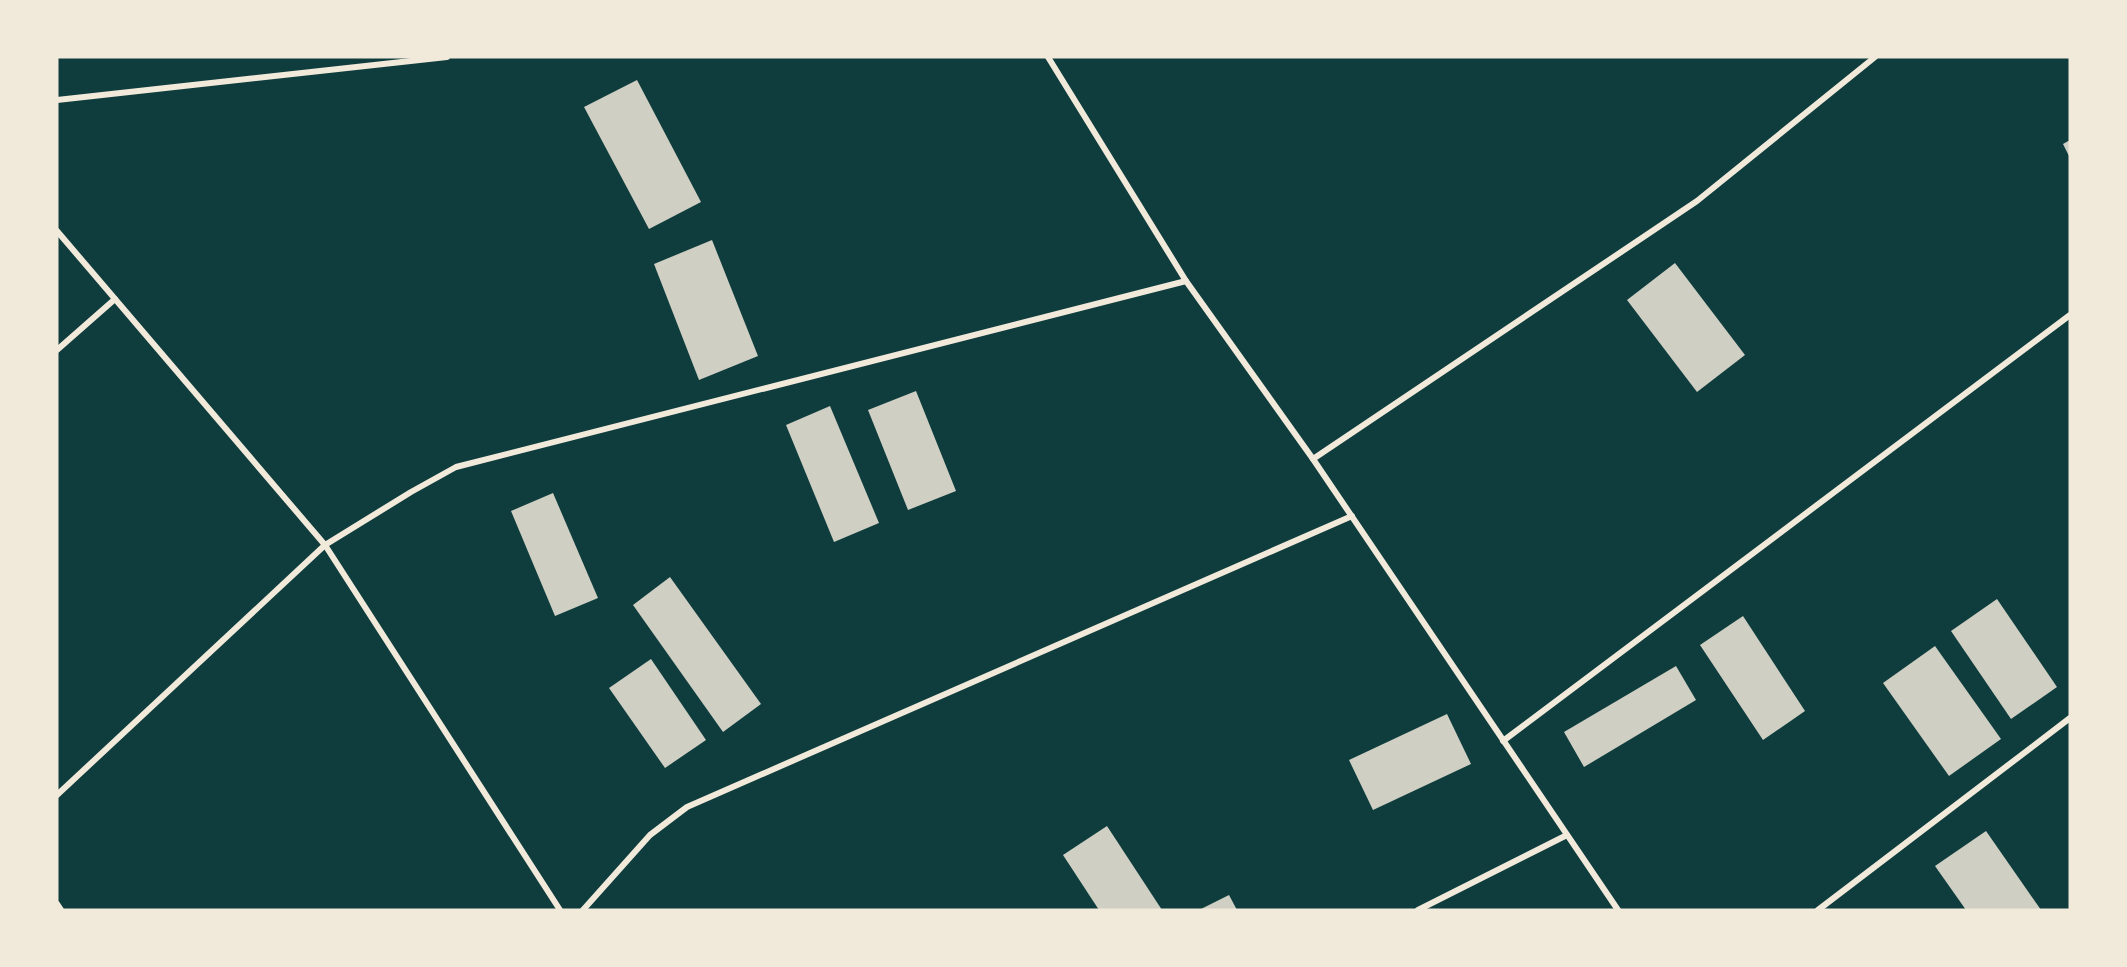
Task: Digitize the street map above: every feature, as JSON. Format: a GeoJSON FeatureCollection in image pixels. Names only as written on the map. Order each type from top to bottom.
{"type":"FeatureCollection","features":[{"type":"Feature","properties":{"kind":"street"},"geometry":{"type":"LineString","coordinates":[[57,100],[447,57]]}},
{"type":"Feature","properties":{"kind":"street"},"geometry":{"type":"LineString","coordinates":[[1048,57],[1186,281],[1313,459],[1618,910]]}},
{"type":"Feature","properties":{"kind":"street"},"geometry":{"type":"LineString","coordinates":[[1313,459],[1697,201],[1875,57]]}},
{"type":"Feature","properties":{"kind":"street"},"geometry":{"type":"LineString","coordinates":[[57,231],[325,545],[560,910]]}},
{"type":"Feature","properties":{"kind":"street"},"geometry":{"type":"LineString","coordinates":[[57,795],[325,545],[456,467],[1186,281]]}},
{"type":"Feature","properties":{"kind":"street"},"geometry":{"type":"LineString","coordinates":[[57,350],[115,299]]}},
{"type":"Feature","properties":{"kind":"street"},"geometry":{"type":"LineString","coordinates":[[1503,741],[2070,315]]}},
{"type":"Feature","properties":{"kind":"street"},"geometry":{"type":"LineString","coordinates":[[583,910],[651,835],[687,807],[1352,516]]}},
{"type":"Feature","properties":{"kind":"street"},"geometry":{"type":"LineString","coordinates":[[1818,910],[2070,718]]}},
{"type":"Feature","properties":{"kind":"street"},"geometry":{"type":"LineString","coordinates":[[1418,910],[1567,835]]}},
{"type":"Feature","properties":{"kind":"street"},"geometry":{"type":"LineString","coordinates":[[57,904],[61,910]]}},
{"type":"Feature","properties":{"kind":"building"},"geometry":{"type":"Polygon","coordinates":[[[637,80],[701,202],[649,229],[584,107],[637,80]]]}},
{"type":"Feature","properties":{"kind":"building"},"geometry":{"type":"Polygon","coordinates":[[[2070,140],[2070,158],[2063,144],[2070,140]]]}},
{"type":"Feature","properties":{"kind":"building"},"geometry":{"type":"Polygon","coordinates":[[[712,240],[758,356],[699,380],[654,264],[712,240]]]}},
{"type":"Feature","properties":{"kind":"building"},"geometry":{"type":"Polygon","coordinates":[[[1675,263],[1745,355],[1697,392],[1627,300],[1675,263]]]}},
{"type":"Feature","properties":{"kind":"building"},"geometry":{"type":"Polygon","coordinates":[[[916,391],[956,491],[908,510],[868,410],[916,391]]]}},
{"type":"Feature","properties":{"kind":"building"},"geometry":{"type":"Polygon","coordinates":[[[830,406],[879,523],[834,542],[786,425],[830,406]]]}},
{"type":"Feature","properties":{"kind":"building"},"geometry":{"type":"Polygon","coordinates":[[[553,493],[598,598],[555,616],[511,511],[553,493]]]}},
{"type":"Feature","properties":{"kind":"building"},"geometry":{"type":"Polygon","coordinates":[[[670,577],[761,704],[723,732],[633,605],[670,577]]]}},
{"type":"Feature","properties":{"kind":"building"},"geometry":{"type":"Polygon","coordinates":[[[1997,599],[2057,687],[2011,719],[1951,631],[1997,599]]]}},
{"type":"Feature","properties":{"kind":"building"},"geometry":{"type":"Polygon","coordinates":[[[1743,616],[1805,711],[1763,740],[1700,645],[1743,616]]]}},
{"type":"Feature","properties":{"kind":"building"},"geometry":{"type":"Polygon","coordinates":[[[1935,646],[2001,739],[1949,776],[1883,683],[1935,646]]]}},
{"type":"Feature","properties":{"kind":"building"},"geometry":{"type":"Polygon","coordinates":[[[651,659],[706,740],[665,768],[609,688],[651,659]]]}},
{"type":"Feature","properties":{"kind":"building"},"geometry":{"type":"Polygon","coordinates":[[[1676,666],[1696,700],[1584,767],[1564,732],[1676,666]]]}},
{"type":"Feature","properties":{"kind":"building"},"geometry":{"type":"Polygon","coordinates":[[[1447,714],[1471,764],[1373,810],[1349,760],[1447,714]]]}},
{"type":"Feature","properties":{"kind":"building"},"geometry":{"type":"Polygon","coordinates":[[[1107,826],[1162,910],[1099,910],[1063,855],[1107,826]]]}},
{"type":"Feature","properties":{"kind":"building"},"geometry":{"type":"Polygon","coordinates":[[[1986,831],[2041,910],[1966,910],[1935,866],[1986,831]]]}},
{"type":"Feature","properties":{"kind":"building"},"geometry":{"type":"Polygon","coordinates":[[[1229,895],[1237,910],[1199,910],[1229,895]]]}}]}
